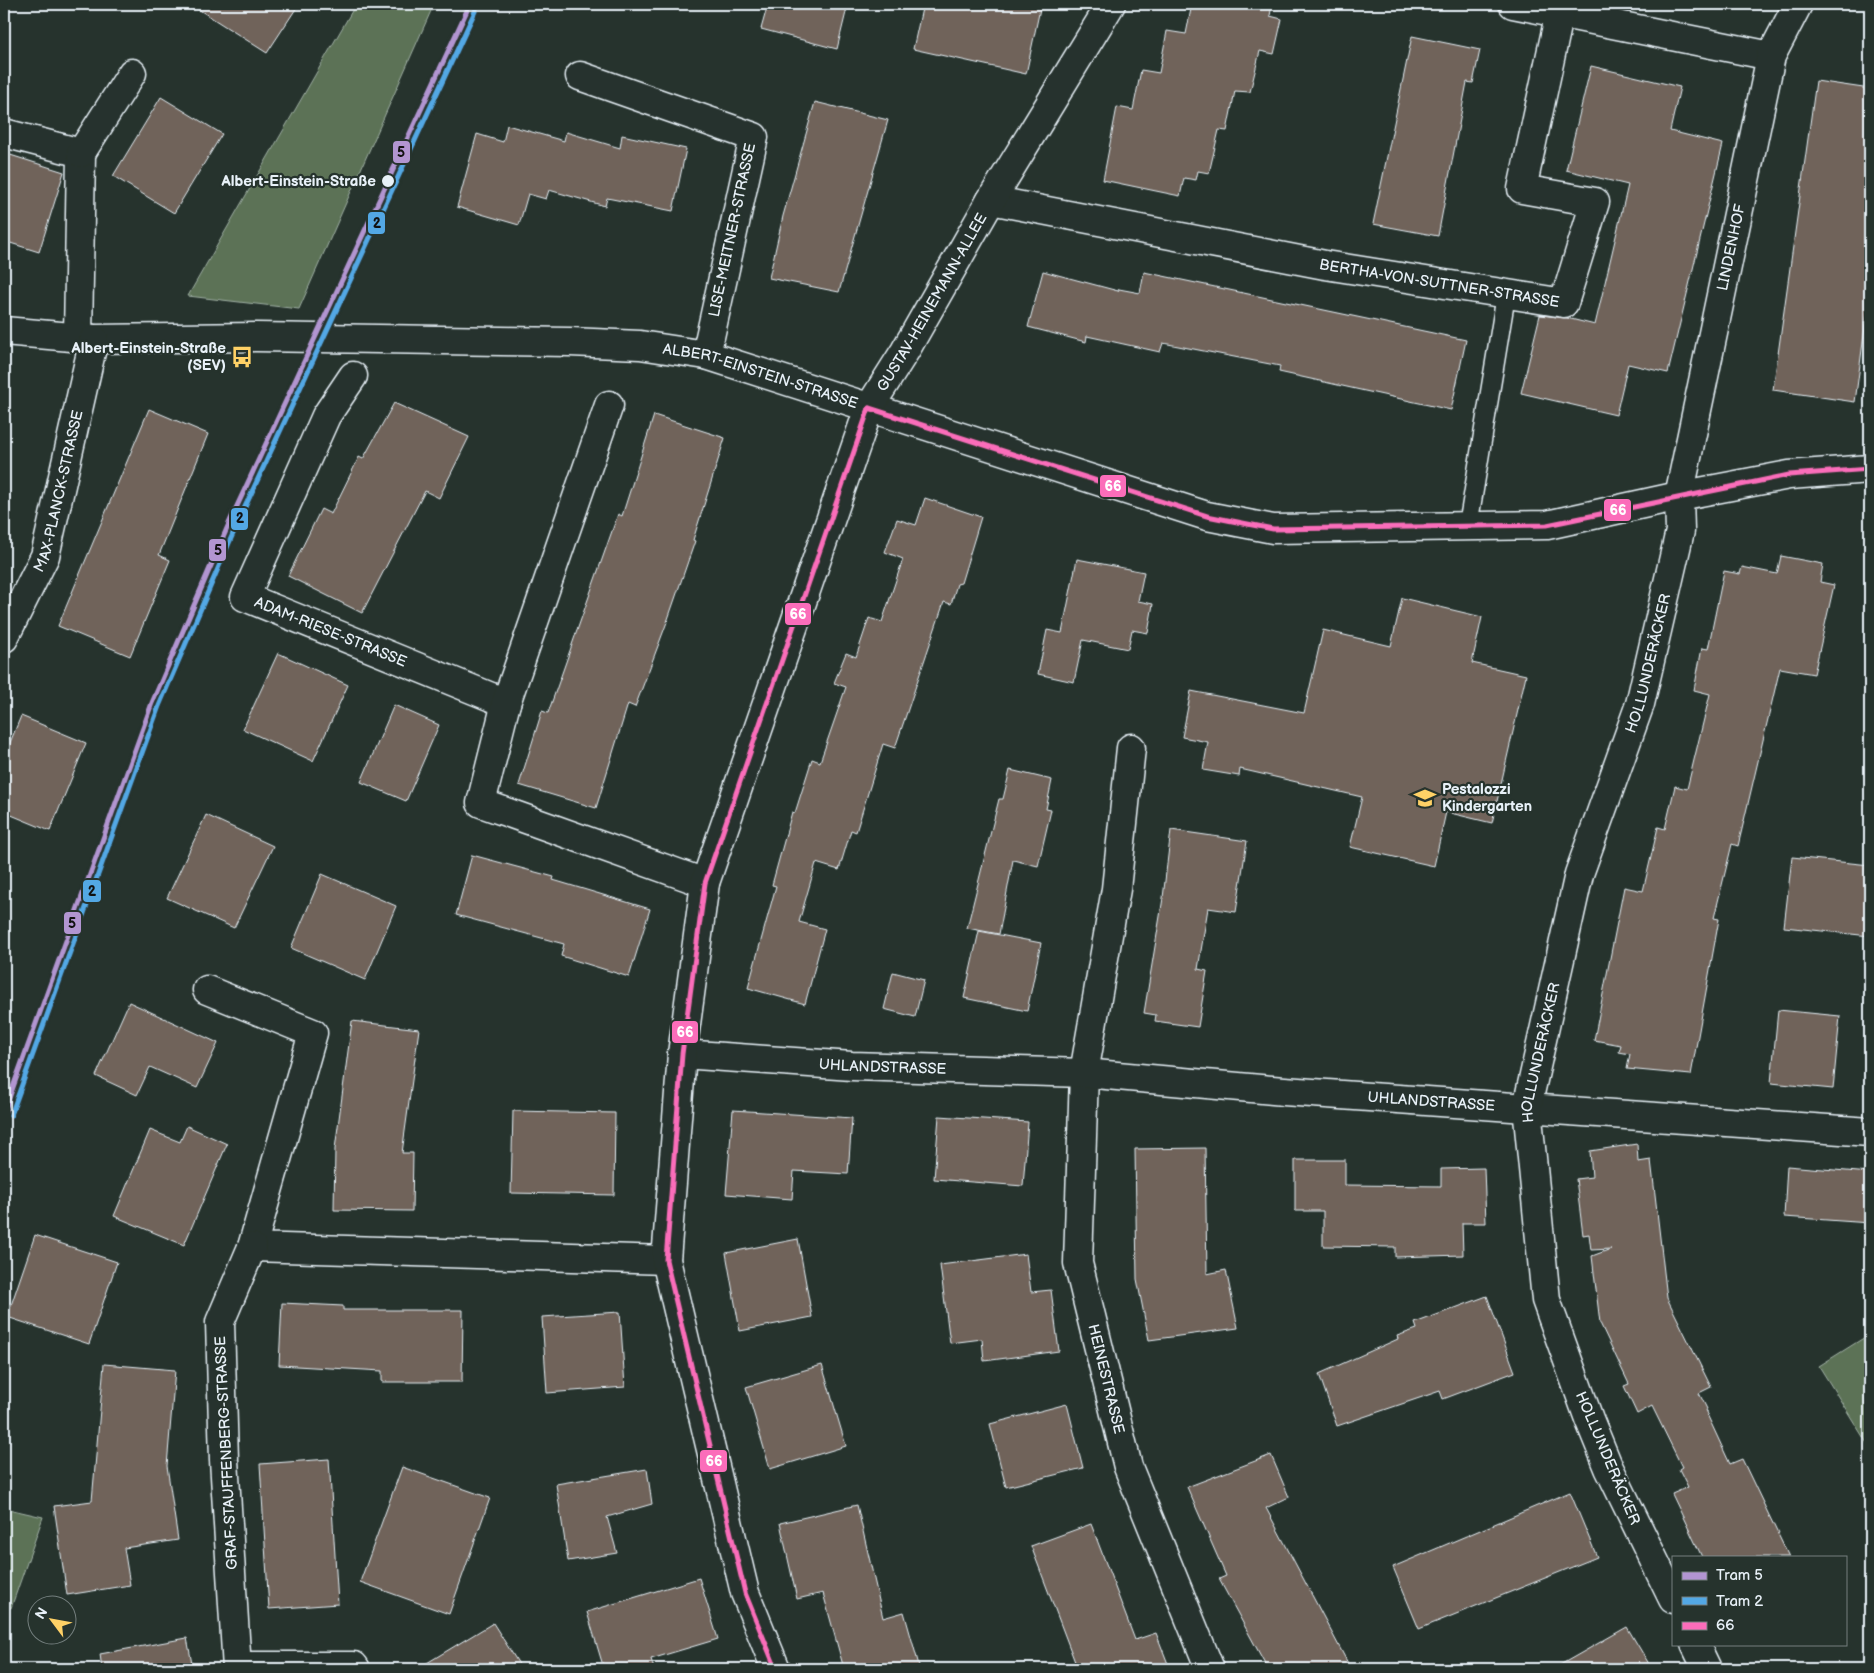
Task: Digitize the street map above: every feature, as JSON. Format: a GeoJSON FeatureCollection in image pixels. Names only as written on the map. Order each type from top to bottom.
{"type":"FeatureCollection","features":[{"type":"Feature","properties":{"kind":"street","name":"GUSTAV-HEINEMANN-ALLEE"},"geometry":{"type":"LineString","coordinates":[[776,1669],[745,1593],[666,1260],[682,1054],[705,883],[869,408],[905,351],[991,200],[1111,4]]}},
{"type":"Feature","properties":{"kind":"street"},"geometry":{"type":"LineString","coordinates":[[1513,4],[1771,56]]}},
{"type":"Feature","properties":{"kind":"street","name":"LINDENHOF"},"geometry":{"type":"LineString","coordinates":[[1679,496],[1771,56],[1798,4]]}},
{"type":"Feature","properties":{"kind":"street","name":"BERTHA-VON-SUTTNER-STRASSE"},"geometry":{"type":"LineString","coordinates":[[991,200],[1325,265],[1564,303],[1595,202],[1522,189],[1560,12]]}},
{"type":"Feature","properties":{"kind":"street"},"geometry":{"type":"LineString","coordinates":[[86,338],[81,154],[132,73]]}},
{"type":"Feature","properties":{"kind":"street","name":"LISE-MEITNER-STRASSE"},"geometry":{"type":"LineString","coordinates":[[580,76],[754,137],[706,355]]}},
{"type":"Feature","properties":{"kind":"street"},"geometry":{"type":"LineString","coordinates":[[4,133],[81,154]]}},
{"type":"Feature","properties":{"kind":"street","name":"ALBERT-EINSTEIN-STRASSE"},"geometry":{"type":"LineString","coordinates":[[4,331],[86,338],[257,337],[570,342],[640,345],[706,355],[1207,516],[1273,529],[1547,525],[1679,496],[1789,476],[1870,469]]}},
{"type":"Feature","properties":{"kind":"street","name":"MAX-PLANCK-STRASSE"},"geometry":{"type":"LineString","coordinates":[[4,638],[45,556],[86,338]]}},
{"type":"Feature","properties":{"kind":"street","name":"ADAM-RIESE-STRASSE"},"geometry":{"type":"LineString","coordinates":[[353,376],[326,416],[245,597],[506,703]]}},
{"type":"Feature","properties":{"kind":"street"},"geometry":{"type":"LineString","coordinates":[[609,405],[506,703],[481,803],[705,883]]}},
{"type":"Feature","properties":{"kind":"street","name":"HOLLUNDERÄCKER"},"geometry":{"type":"LineString","coordinates":[[1672,1597],[1609,1468],[1588,1419],[1546,1300],[1526,1107],[1579,874],[1640,704],[1680,532],[1679,496]]}},
{"type":"Feature","properties":{"kind":"street"},"geometry":{"type":"LineString","coordinates":[[1084,1073],[1116,889],[1131,748]]}},
{"type":"Feature","properties":{"kind":"street","name":"GRAF-STAUFFENBERG-STRASSE"},"geometry":{"type":"LineString","coordinates":[[207,990],[313,1033],[252,1247],[220,1322],[224,1460],[237,1668]]}},
{"type":"Feature","properties":{"kind":"street","name":"UHLANDSTRASSE"},"geometry":{"type":"LineString","coordinates":[[682,1054],[852,1066],[1084,1073],[1284,1091],[1870,1132]]}},
{"type":"Feature","properties":{"kind":"street","name":"HEINESTRASSE"},"geometry":{"type":"LineString","coordinates":[[1084,1073],[1078,1263],[1128,1467],[1210,1669]]}},
{"type":"Feature","properties":{"kind":"street"},"geometry":{"type":"LineString","coordinates":[[252,1247],[666,1260]]}},
{"type":"Feature","properties":{"kind":"street"},"geometry":{"type":"LineString","coordinates":[[1696,1646],[1707,1669]]}},
{"type":"Feature","properties":{"kind":"street"},"geometry":{"type":"LineString","coordinates":[[237,1668],[354,1666],[356,1669]]}},
{"type":"Feature","properties":{"kind":"lane"},"geometry":{"type":"LineString","coordinates":[[1468,526],[1506,295]]}},
{"type":"Feature","properties":{"kind":"green space"},"geometry":{"type":"Polygon","coordinates":[[[356,4],[434,4],[299,309],[188,296],[356,4]]]}},
{"type":"Feature","properties":{"kind":"green space"},"geometry":{"type":"Polygon","coordinates":[[[1870,1334],[1870,1448],[1819,1366],[1870,1334]]]}},
{"type":"Feature","properties":{"kind":"green space"},"geometry":{"type":"Polygon","coordinates":[[[4,1508],[43,1517],[11,1608],[4,1607],[4,1508]]]}},
{"type":"Feature","properties":{"kind":"building"},"geometry":{"type":"Polygon","coordinates":[[[190,4],[299,4],[267,53],[190,4]]]}},
{"type":"Feature","properties":{"kind":"building"},"geometry":{"type":"Polygon","coordinates":[[[768,4],[848,4],[837,49],[761,29],[768,4]]]}},
{"type":"Feature","properties":{"kind":"building"},"geometry":{"type":"Polygon","coordinates":[[[923,4],[1041,4],[1026,74],[913,49],[923,4]]]}},
{"type":"Feature","properties":{"kind":"building"},"geometry":{"type":"Polygon","coordinates":[[[1192,4],[1272,4],[1270,16],[1282,19],[1274,54],[1260,51],[1250,92],[1235,91],[1227,131],[1219,130],[1209,173],[1198,171],[1196,180],[1184,178],[1180,196],[1103,180],[1117,107],[1133,110],[1141,70],[1159,73],[1167,31],[1186,34],[1192,4]]]}},
{"type":"Feature","properties":{"kind":"building"},"geometry":{"type":"Polygon","coordinates":[[[1412,36],[1480,50],[1473,83],[1467,82],[1438,236],[1373,224],[1412,36]]]}},
{"type":"Feature","properties":{"kind":"building"},"geometry":{"type":"Polygon","coordinates":[[[1591,66],[1680,87],[1670,131],[1723,144],[1668,373],[1628,364],[1616,415],[1521,393],[1540,315],[1567,318],[1595,325],[1628,185],[1566,170],[1591,66]]]}},
{"type":"Feature","properties":{"kind":"building"},"geometry":{"type":"Polygon","coordinates":[[[1816,81],[1870,89],[1870,290],[1855,402],[1773,390],[1816,81]]]}},
{"type":"Feature","properties":{"kind":"building"},"geometry":{"type":"Polygon","coordinates":[[[161,97],[222,134],[174,213],[113,176],[161,97]]]}},
{"type":"Feature","properties":{"kind":"building"},"geometry":{"type":"Polygon","coordinates":[[[815,102],[888,120],[839,292],[769,278],[783,216],[815,102]]]}},
{"type":"Feature","properties":{"kind":"building"},"geometry":{"type":"Polygon","coordinates":[[[507,125],[564,141],[566,132],[620,148],[622,135],[686,149],[673,211],[607,198],[605,206],[549,190],[546,199],[528,194],[519,225],[457,207],[477,134],[503,142],[507,125]]]}},
{"type":"Feature","properties":{"kind":"building"},"geometry":{"type":"Polygon","coordinates":[[[4,153],[64,172],[39,252],[4,241],[4,153]]]}},
{"type":"Feature","properties":{"kind":"building"},"geometry":{"type":"Polygon","coordinates":[[[1043,271],[1118,291],[1119,289],[1140,293],[1144,272],[1466,340],[1451,410],[1279,372],[1280,366],[1163,343],[1160,352],[1087,336],[1086,342],[1028,327],[1043,271]]]}},
{"type":"Feature","properties":{"kind":"building"},"geometry":{"type":"Polygon","coordinates":[[[394,403],[469,437],[439,498],[425,491],[362,613],[288,576],[321,509],[331,514],[359,457],[363,459],[394,403]]]}},
{"type":"Feature","properties":{"kind":"building"},"geometry":{"type":"Polygon","coordinates":[[[149,409],[208,434],[159,555],[170,560],[130,656],[58,626],[149,409]]]}},
{"type":"Feature","properties":{"kind":"building"},"geometry":{"type":"Polygon","coordinates":[[[654,415],[725,438],[693,540],[695,541],[667,622],[635,707],[628,704],[596,808],[519,785],[542,711],[548,713],[618,514],[622,516],[654,415]]]}},
{"type":"Feature","properties":{"kind":"building"},"geometry":{"type":"Polygon","coordinates":[[[925,498],[981,517],[961,583],[957,584],[951,604],[944,602],[895,748],[883,744],[856,832],[851,830],[839,870],[816,863],[799,922],[825,929],[805,1004],[748,988],[776,886],[772,885],[792,812],[795,813],[812,759],[820,762],[846,687],[834,683],[846,653],[856,657],[869,618],[882,622],[903,559],[885,552],[897,519],[916,525],[925,498]]]}},
{"type":"Feature","properties":{"kind":"building"},"geometry":{"type":"Polygon","coordinates":[[[1781,556],[1823,564],[1820,582],[1834,585],[1814,674],[1780,668],[1738,846],[1732,844],[1714,918],[1719,919],[1691,1075],[1627,1069],[1630,1054],[1619,1052],[1621,1045],[1594,1040],[1624,887],[1643,891],[1658,827],[1665,829],[1675,786],[1687,789],[1710,694],[1694,690],[1702,648],[1708,649],[1724,571],[1740,574],[1742,567],[1777,574],[1781,556]]]}},
{"type":"Feature","properties":{"kind":"building"},"geometry":{"type":"Polygon","coordinates":[[[1077,559],[1144,572],[1138,601],[1153,604],[1148,633],[1132,630],[1128,649],[1083,640],[1074,682],[1038,674],[1047,630],[1062,633],[1077,559]]]}},
{"type":"Feature","properties":{"kind":"building"},"geometry":{"type":"Polygon","coordinates":[[[1402,598],[1482,617],[1472,663],[1526,675],[1492,823],[1446,812],[1434,866],[1350,847],[1362,797],[1240,769],[1239,776],[1203,770],[1208,742],[1182,737],[1191,691],[1304,713],[1323,630],[1391,646],[1402,598]]]}},
{"type":"Feature","properties":{"kind":"building"},"geometry":{"type":"Polygon","coordinates":[[[278,653],[348,685],[313,761],[243,729],[278,653]]]}},
{"type":"Feature","properties":{"kind":"building"},"geometry":{"type":"Polygon","coordinates":[[[394,705],[439,725],[406,801],[361,782],[394,705]]]}},
{"type":"Feature","properties":{"kind":"building"},"geometry":{"type":"Polygon","coordinates":[[[21,716],[86,743],[50,831],[4,812],[4,757],[21,716]]]}},
{"type":"Feature","properties":{"kind":"building"},"geometry":{"type":"Polygon","coordinates":[[[1010,770],[1052,780],[1046,809],[1051,810],[1038,866],[1013,860],[999,934],[967,928],[999,799],[1003,799],[1010,770]]]}},
{"type":"Feature","properties":{"kind":"building"},"geometry":{"type":"Polygon","coordinates":[[[206,815],[273,846],[234,928],[167,898],[206,815]]]}},
{"type":"Feature","properties":{"kind":"building"},"geometry":{"type":"Polygon","coordinates":[[[1171,830],[1247,841],[1236,912],[1208,908],[1198,969],[1207,971],[1198,1027],[1155,1021],[1156,1015],[1144,1013],[1163,898],[1171,830]]]}},
{"type":"Feature","properties":{"kind":"building"},"geometry":{"type":"Polygon","coordinates":[[[472,855],[554,877],[553,880],[650,909],[629,977],[561,956],[564,944],[456,915],[472,855]]]}},
{"type":"Feature","properties":{"kind":"building"},"geometry":{"type":"Polygon","coordinates":[[[1792,857],[1870,865],[1870,936],[1784,927],[1792,857]]]}},
{"type":"Feature","properties":{"kind":"building"},"geometry":{"type":"Polygon","coordinates":[[[322,874],[396,906],[365,980],[291,948],[322,874]]]}},
{"type":"Feature","properties":{"kind":"building"},"geometry":{"type":"Polygon","coordinates":[[[979,931],[1041,943],[1027,1011],[964,998],[979,931]]]}},
{"type":"Feature","properties":{"kind":"building"},"geometry":{"type":"Polygon","coordinates":[[[893,972],[924,980],[915,1017],[884,1009],[893,972]]]}},
{"type":"Feature","properties":{"kind":"building"},"geometry":{"type":"Polygon","coordinates":[[[129,1002],[218,1043],[197,1088],[150,1067],[137,1095],[96,1076],[129,1002]]]}},
{"type":"Feature","properties":{"kind":"building"},"geometry":{"type":"Polygon","coordinates":[[[1778,1010],[1840,1016],[1833,1089],[1771,1083],[1778,1010]]]}},
{"type":"Feature","properties":{"kind":"building"},"geometry":{"type":"Polygon","coordinates":[[[352,1021],[419,1029],[402,1153],[413,1153],[412,1211],[334,1210],[335,1149],[352,1021]]]}},
{"type":"Feature","properties":{"kind":"building"},"geometry":{"type":"Polygon","coordinates":[[[733,1110],[852,1118],[848,1174],[794,1171],[792,1199],[726,1194],[733,1110]]]}},
{"type":"Feature","properties":{"kind":"building"},"geometry":{"type":"Polygon","coordinates":[[[513,1111],[615,1113],[614,1195],[511,1193],[513,1111]]]}},
{"type":"Feature","properties":{"kind":"building"},"geometry":{"type":"Polygon","coordinates":[[[939,1116],[1028,1122],[1023,1186],[934,1179],[939,1116]]]}},
{"type":"Feature","properties":{"kind":"building"},"geometry":{"type":"Polygon","coordinates":[[[187,1126],[227,1144],[184,1245],[114,1216],[150,1130],[180,1142],[187,1126]]]}},
{"type":"Feature","properties":{"kind":"building"},"geometry":{"type":"Polygon","coordinates":[[[1637,1144],[1638,1162],[1651,1160],[1667,1298],[1711,1387],[1699,1393],[1730,1464],[1742,1459],[1789,1556],[1702,1556],[1672,1494],[1688,1487],[1679,1469],[1682,1467],[1652,1406],[1637,1414],[1624,1386],[1629,1384],[1600,1323],[1592,1256],[1611,1249],[1591,1250],[1589,1234],[1583,1235],[1576,1179],[1592,1177],[1590,1151],[1637,1144]]]}},
{"type":"Feature","properties":{"kind":"building"},"geometry":{"type":"Polygon","coordinates":[[[1205,1148],[1207,1274],[1226,1270],[1238,1328],[1149,1340],[1137,1279],[1135,1149],[1205,1148]]]}},
{"type":"Feature","properties":{"kind":"building"},"geometry":{"type":"Polygon","coordinates":[[[1295,1160],[1345,1160],[1345,1185],[1441,1186],[1441,1169],[1484,1168],[1486,1223],[1462,1223],[1463,1255],[1395,1257],[1395,1247],[1323,1246],[1323,1211],[1295,1211],[1295,1160]]]}},
{"type":"Feature","properties":{"kind":"building"},"geometry":{"type":"Polygon","coordinates":[[[1787,1166],[1870,1173],[1870,1223],[1784,1217],[1787,1166]]]}},
{"type":"Feature","properties":{"kind":"building"},"geometry":{"type":"Polygon","coordinates":[[[35,1235],[117,1262],[89,1344],[7,1317],[35,1235]]]}},
{"type":"Feature","properties":{"kind":"building"},"geometry":{"type":"Polygon","coordinates":[[[798,1239],[812,1317],[740,1331],[726,1253],[798,1239]]]}},
{"type":"Feature","properties":{"kind":"building"},"geometry":{"type":"Polygon","coordinates":[[[1026,1254],[1031,1292],[1051,1290],[1059,1351],[984,1361],[982,1339],[950,1343],[940,1265],[1026,1254]]]}},
{"type":"Feature","properties":{"kind":"building"},"geometry":{"type":"Polygon","coordinates":[[[1487,1296],[1515,1372],[1443,1399],[1440,1391],[1337,1426],[1319,1374],[1398,1339],[1397,1336],[1417,1329],[1415,1323],[1487,1296]]]}},
{"type":"Feature","properties":{"kind":"building"},"geometry":{"type":"Polygon","coordinates":[[[282,1303],[343,1306],[343,1310],[463,1310],[462,1382],[382,1382],[382,1371],[279,1365],[282,1303]]]}},
{"type":"Feature","properties":{"kind":"building"},"geometry":{"type":"Polygon","coordinates":[[[620,1312],[625,1387],[547,1393],[542,1317],[620,1312]]]}},
{"type":"Feature","properties":{"kind":"building"},"geometry":{"type":"Polygon","coordinates":[[[104,1364],[175,1370],[167,1466],[178,1540],[124,1548],[130,1585],[67,1595],[54,1506],[92,1501],[104,1364]]]}},
{"type":"Feature","properties":{"kind":"building"},"geometry":{"type":"Polygon","coordinates":[[[822,1365],[846,1446],[770,1469],[746,1387],[822,1365]]]}},
{"type":"Feature","properties":{"kind":"building"},"geometry":{"type":"Polygon","coordinates":[[[1067,1404],[1083,1468],[1006,1487],[990,1424],[1067,1404]]]}},
{"type":"Feature","properties":{"kind":"building"},"geometry":{"type":"Polygon","coordinates":[[[1271,1455],[1289,1497],[1266,1508],[1351,1669],[1268,1669],[1219,1579],[1226,1576],[1187,1487],[1271,1455]]]}},
{"type":"Feature","properties":{"kind":"building"},"geometry":{"type":"Polygon","coordinates":[[[329,1459],[338,1604],[269,1609],[260,1464],[329,1459]]]}},
{"type":"Feature","properties":{"kind":"building"},"geometry":{"type":"Polygon","coordinates":[[[402,1467],[490,1498],[449,1614],[360,1582],[402,1467]]]}},
{"type":"Feature","properties":{"kind":"building"},"geometry":{"type":"Polygon","coordinates":[[[647,1469],[652,1504],[607,1517],[617,1553],[568,1561],[556,1484],[647,1469]]]}},
{"type":"Feature","properties":{"kind":"building"},"geometry":{"type":"Polygon","coordinates":[[[1570,1492],[1597,1557],[1419,1629],[1393,1567],[1570,1492]]]}},
{"type":"Feature","properties":{"kind":"building"},"geometry":{"type":"Polygon","coordinates":[[[857,1505],[883,1618],[904,1612],[920,1669],[844,1669],[823,1593],[797,1599],[780,1523],[857,1505]]]}},
{"type":"Feature","properties":{"kind":"building"},"geometry":{"type":"Polygon","coordinates":[[[1091,1524],[1135,1640],[1156,1633],[1170,1669],[1066,1669],[1066,1665],[1075,1662],[1031,1546],[1091,1524]]]}},
{"type":"Feature","properties":{"kind":"building"},"geometry":{"type":"Polygon","coordinates":[[[699,1578],[718,1639],[651,1659],[654,1669],[604,1669],[587,1612],[699,1578]]]}},
{"type":"Feature","properties":{"kind":"building"},"geometry":{"type":"Polygon","coordinates":[[[493,1623],[522,1669],[417,1669],[493,1623]]]}},
{"type":"Feature","properties":{"kind":"building"},"geometry":{"type":"Polygon","coordinates":[[[1627,1627],[1652,1669],[1553,1669],[1627,1627]]]}},
{"type":"Feature","properties":{"kind":"building"},"geometry":{"type":"Polygon","coordinates":[[[187,1638],[193,1669],[102,1669],[100,1654],[187,1638]]]}},
{"type":"Feature","properties":{"kind":"tram line","name":"5"},"geometry":{"type":"LineString","coordinates":[[4,1112],[152,703],[231,519],[470,4]]}},
{"type":"Feature","properties":{"kind":"tram line","name":"2"},"geometry":{"type":"LineString","coordinates":[[11,1115],[159,706],[238,522],[477,7]]}},
{"type":"Feature","properties":{"kind":"transit line","name":"66"},"geometry":{"type":"LineString","coordinates":[[869,408],[1207,516],[1273,529],[1547,525],[1789,475],[1870,469]]}},
{"type":"Feature","properties":{"kind":"transit line","name":"66"},"geometry":{"type":"LineString","coordinates":[[776,1669],[745,1593],[666,1260],[682,1054],[705,883],[869,408]]}},
{"type":"Feature","properties":{"kind":"place","name":"Albert-Einstein-Straße"},"geometry":{"type":"Point","coordinates":[388,181]}},
{"type":"Feature","properties":{"kind":"place","name":"Albert-Einstein-Straße (SEV)"},"geometry":{"type":"Point","coordinates":[242,357]}},
{"type":"Feature","properties":{"kind":"place","name":"Pestalozzi Kindergarten"},"geometry":{"type":"Point","coordinates":[1425,798]}}]}
